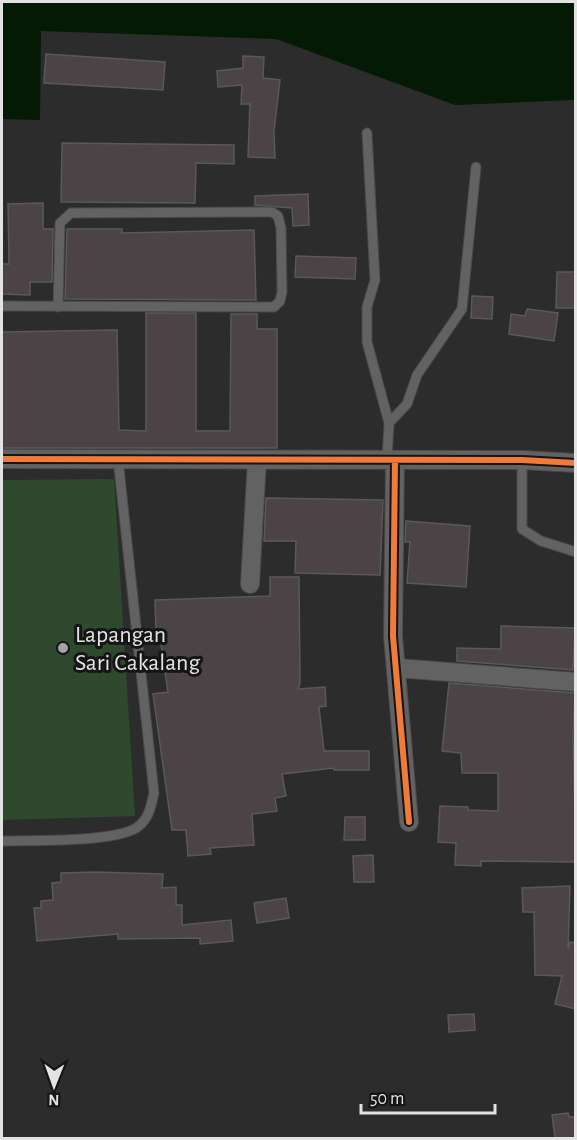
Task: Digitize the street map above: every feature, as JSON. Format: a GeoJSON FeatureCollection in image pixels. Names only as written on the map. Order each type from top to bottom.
{"type":"FeatureCollection","features":[{"type":"Feature","properties":{"kind":"street"},"geometry":{"type":"LineString","coordinates":[[2,459],[522,460],[576,463]]}},
{"type":"Feature","properties":{"kind":"street"},"geometry":{"type":"LineString","coordinates":[[250,584],[257,460]]}},
{"type":"Feature","properties":{"kind":"street"},"geometry":{"type":"LineString","coordinates":[[391,460],[393,636],[409,822]]}},
{"type":"Feature","properties":{"kind":"street"},"geometry":{"type":"LineString","coordinates":[[397,668],[576,682]]}},
{"type":"Feature","properties":{"kind":"lane"},"geometry":{"type":"LineString","coordinates":[[367,133],[375,280],[367,307],[366,342],[389,423],[391,460]]}},
{"type":"Feature","properties":{"kind":"lane"},"geometry":{"type":"LineString","coordinates":[[389,423],[407,404],[417,375],[462,309],[476,167]]}},
{"type":"Feature","properties":{"kind":"lane"},"geometry":{"type":"LineString","coordinates":[[2,306],[58,307],[274,307],[280,301],[282,292],[281,228],[278,216],[272,212],[71,213],[60,223],[58,307]]}},
{"type":"Feature","properties":{"kind":"lane"},"geometry":{"type":"LineString","coordinates":[[2,841],[106,836],[130,832],[141,825],[150,813],[154,794],[118,459]]}},
{"type":"Feature","properties":{"kind":"lane"},"geometry":{"type":"LineString","coordinates":[[522,460],[522,529],[541,541],[576,552]]}},
{"type":"Feature","properties":{"kind":"shaded area"},"geometry":{"type":"Polygon","coordinates":[[[2,2],[575,2],[575,100],[455,105],[276,39],[41,31],[40,120],[2,119],[2,2]]]}},
{"type":"Feature","properties":{"kind":"shaded area","name":"Lapangan Sari Cakalang"},"geometry":{"type":"Polygon","coordinates":[[[114,479],[135,816],[2,820],[2,480],[114,479]]]}},
{"type":"Feature","properties":{"kind":"building"},"geometry":{"type":"Polygon","coordinates":[[[46,54],[165,62],[163,90],[44,83],[46,54]]]}},
{"type":"Feature","properties":{"kind":"building"},"geometry":{"type":"Polygon","coordinates":[[[243,56],[264,57],[263,78],[280,80],[274,131],[275,158],[248,157],[250,104],[241,104],[242,85],[218,87],[217,71],[243,68],[243,56]]]}},
{"type":"Feature","properties":{"kind":"building"},"geometry":{"type":"Polygon","coordinates":[[[62,143],[234,145],[234,164],[196,163],[195,203],[61,202],[62,143]]]}},
{"type":"Feature","properties":{"kind":"building"},"geometry":{"type":"Polygon","coordinates":[[[308,194],[309,225],[293,226],[292,208],[255,205],[255,196],[308,194]]]}},
{"type":"Feature","properties":{"kind":"building"},"geometry":{"type":"Polygon","coordinates":[[[43,203],[43,229],[53,229],[52,282],[30,282],[30,295],[2,294],[2,264],[9,264],[8,204],[43,203]]]}},
{"type":"Feature","properties":{"kind":"building"},"geometry":{"type":"Polygon","coordinates":[[[67,229],[122,229],[122,233],[254,230],[256,300],[65,299],[67,229]]]}},
{"type":"Feature","properties":{"kind":"building"},"geometry":{"type":"Polygon","coordinates":[[[296,256],[356,258],[355,279],[295,277],[296,256]]]}},
{"type":"Feature","properties":{"kind":"building"},"geometry":{"type":"Polygon","coordinates":[[[557,272],[576,272],[576,308],[556,308],[557,272]]]}},
{"type":"Feature","properties":{"kind":"building"},"geometry":{"type":"Polygon","coordinates":[[[472,296],[493,297],[492,319],[471,318],[472,296]]]}},
{"type":"Feature","properties":{"kind":"building"},"geometry":{"type":"Polygon","coordinates":[[[527,309],[558,313],[554,341],[509,334],[511,314],[525,316],[527,309]]]}},
{"type":"Feature","properties":{"kind":"building"},"geometry":{"type":"Polygon","coordinates":[[[146,313],[196,313],[196,431],[230,431],[231,314],[257,314],[257,329],[277,329],[277,448],[2,448],[2,332],[117,330],[119,430],[146,431],[146,313]]]}},
{"type":"Feature","properties":{"kind":"building"},"geometry":{"type":"Polygon","coordinates":[[[266,498],[383,500],[380,575],[295,573],[296,541],[264,541],[266,498]]]}},
{"type":"Feature","properties":{"kind":"building"},"geometry":{"type":"Polygon","coordinates":[[[406,521],[470,526],[466,587],[407,583],[410,542],[405,542],[406,521]]]}},
{"type":"Feature","properties":{"kind":"building"},"geometry":{"type":"Polygon","coordinates":[[[270,577],[299,577],[300,683],[298,689],[325,687],[326,706],[319,707],[324,751],[369,751],[369,770],[334,770],[334,768],[282,774],[286,796],[275,798],[277,811],[252,814],[254,845],[210,848],[211,854],[188,856],[186,830],[172,830],[153,694],[168,692],[159,631],[156,631],[155,600],[270,596],[270,577]]]}},
{"type":"Feature","properties":{"kind":"building"},"geometry":{"type":"Polygon","coordinates":[[[501,626],[575,628],[573,670],[457,661],[457,648],[501,649],[501,626]]]}},
{"type":"Feature","properties":{"kind":"building"},"geometry":{"type":"Polygon","coordinates":[[[449,683],[575,693],[573,737],[576,862],[481,861],[481,866],[455,865],[456,843],[438,842],[440,806],[498,811],[498,773],[462,773],[461,753],[442,751],[449,683]]]}},
{"type":"Feature","properties":{"kind":"building"},"geometry":{"type":"Polygon","coordinates":[[[345,817],[365,817],[365,840],[344,840],[345,817]]]}},
{"type":"Feature","properties":{"kind":"building"},"geometry":{"type":"Polygon","coordinates":[[[373,855],[374,882],[354,882],[353,856],[373,855]]]}},
{"type":"Feature","properties":{"kind":"building"},"geometry":{"type":"Polygon","coordinates":[[[61,873],[163,874],[162,888],[176,887],[176,905],[182,905],[182,925],[231,920],[233,941],[200,944],[200,938],[118,939],[118,934],[37,941],[34,908],[41,908],[41,901],[53,900],[52,883],[61,882],[61,873]]]}},
{"type":"Feature","properties":{"kind":"building"},"geometry":{"type":"Polygon","coordinates":[[[570,886],[568,949],[570,942],[576,943],[576,1009],[555,1004],[562,976],[535,975],[534,912],[523,912],[522,888],[570,886]]]}},
{"type":"Feature","properties":{"kind":"building"},"geometry":{"type":"Polygon","coordinates":[[[286,898],[289,918],[257,923],[254,903],[286,898]]]}},
{"type":"Feature","properties":{"kind":"building"},"geometry":{"type":"Polygon","coordinates":[[[474,1014],[475,1030],[449,1032],[448,1015],[474,1014]]]}},
{"type":"Feature","properties":{"kind":"building"},"geometry":{"type":"Polygon","coordinates":[[[568,1113],[569,1117],[576,1117],[576,1138],[555,1138],[552,1115],[568,1113]]]}},
{"type":"Feature","properties":{"kind":"cycle path"},"geometry":{"type":"LineString","coordinates":[[2,459],[522,460],[576,463]]}},
{"type":"Feature","properties":{"kind":"cycle path"},"geometry":{"type":"LineString","coordinates":[[395,460],[393,636],[409,822]]}},
{"type":"Feature","properties":{"kind":"place","name":"Lapangan Sari Cakalang"},"geometry":{"type":"Point","coordinates":[63,648]}}]}
